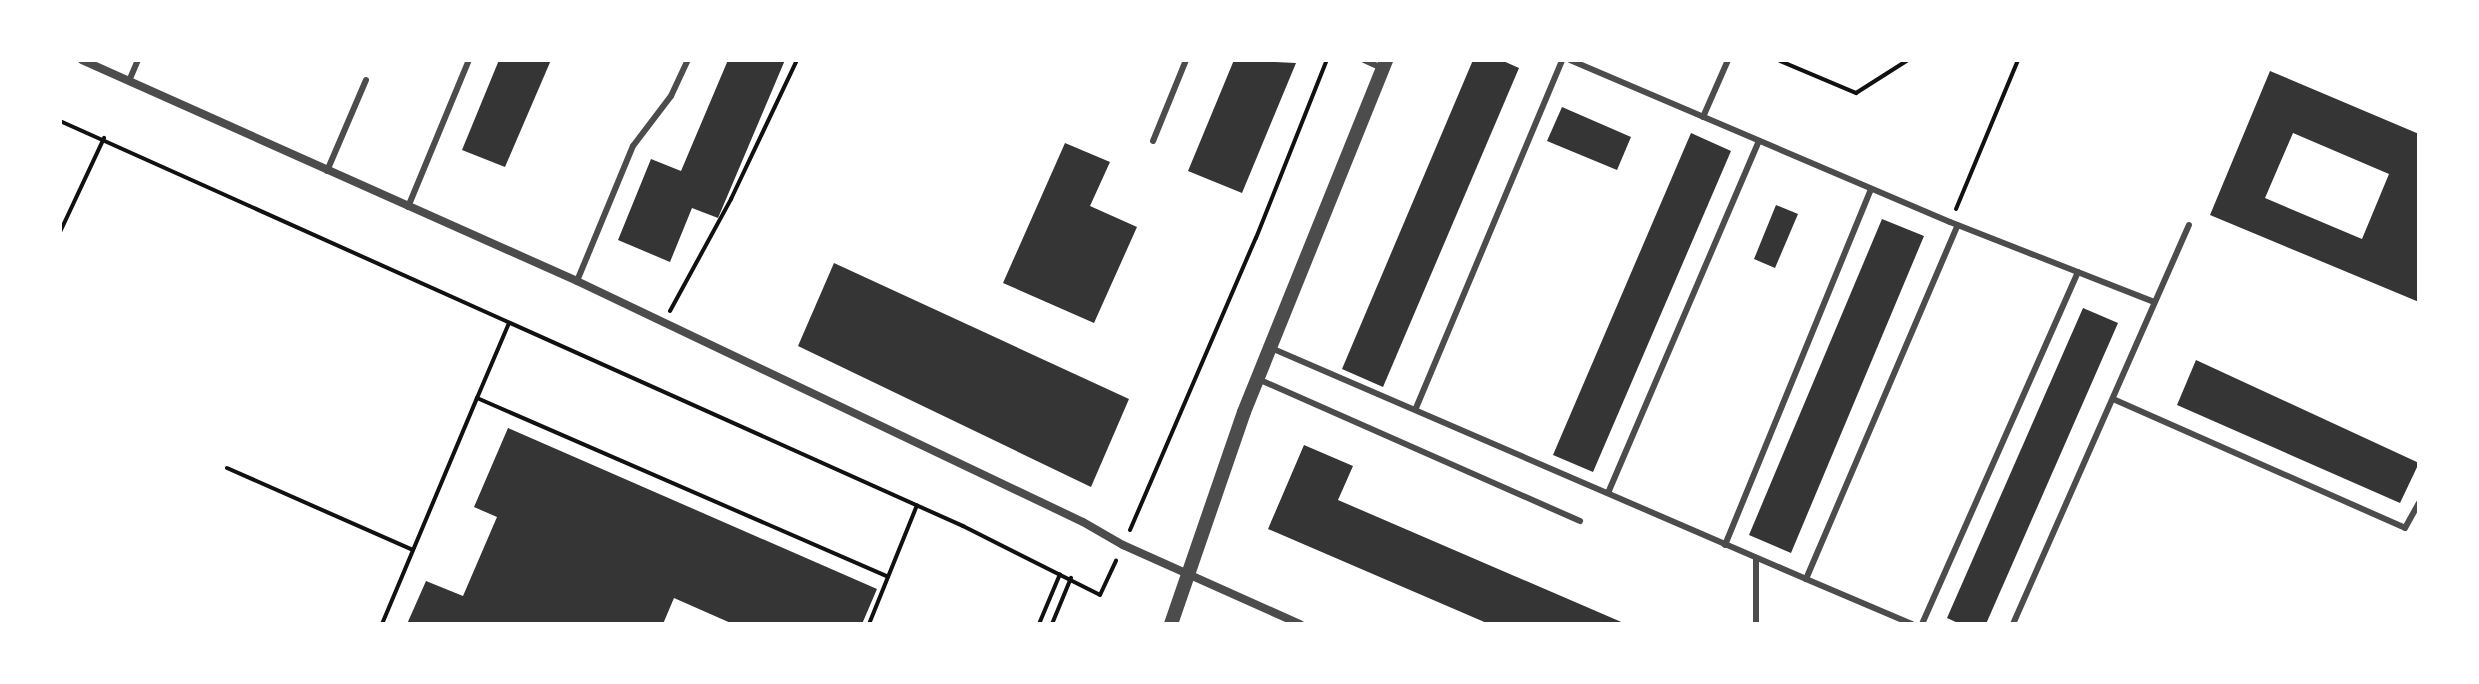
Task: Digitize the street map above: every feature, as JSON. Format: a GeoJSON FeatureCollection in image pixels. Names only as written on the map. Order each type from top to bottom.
{"type":"FeatureCollection","features":[{"type":"Feature","properties":{"kind":"street"},"geometry":{"type":"LineString","coordinates":[[82,60],[577,281],[1083,522],[1123,545],[1300,624]]}},
{"type":"Feature","properties":{"kind":"street"},"geometry":{"type":"LineString","coordinates":[[1171,624],[1258,379],[1384,64]]}},
{"type":"Feature","properties":{"kind":"lane"},"geometry":{"type":"LineString","coordinates":[[129,81],[138,60]]}},
{"type":"Feature","properties":{"kind":"lane"},"geometry":{"type":"LineString","coordinates":[[408,207],[469,60]]}},
{"type":"Feature","properties":{"kind":"lane"},"geometry":{"type":"LineString","coordinates":[[577,281],[633,146],[671,96],[688,60]]}},
{"type":"Feature","properties":{"kind":"lane"},"geometry":{"type":"LineString","coordinates":[[1153,141],[1186,60]]}},
{"type":"Feature","properties":{"kind":"lane"},"geometry":{"type":"LineString","coordinates":[[1364,60],[1384,64]]}},
{"type":"Feature","properties":{"kind":"lane"},"geometry":{"type":"LineString","coordinates":[[1416,408],[1562,60]]}},
{"type":"Feature","properties":{"kind":"lane"},"geometry":{"type":"LineString","coordinates":[[1570,60],[1871,189],[2154,302]]}},
{"type":"Feature","properties":{"kind":"lane"},"geometry":{"type":"LineString","coordinates":[[1703,117],[1728,60]]}},
{"type":"Feature","properties":{"kind":"lane"},"geometry":{"type":"LineString","coordinates":[[327,171],[366,80]]}},
{"type":"Feature","properties":{"kind":"lane"},"geometry":{"type":"LineString","coordinates":[[1608,493],[1759,141]]}},
{"type":"Feature","properties":{"kind":"lane"},"geometry":{"type":"LineString","coordinates":[[1725,545],[1871,189]]}},
{"type":"Feature","properties":{"kind":"lane"},"geometry":{"type":"LineString","coordinates":[[1806,579],[1954,223]]}},
{"type":"Feature","properties":{"kind":"lane"},"geometry":{"type":"LineString","coordinates":[[2013,624],[2189,225]]}},
{"type":"Feature","properties":{"kind":"lane"},"geometry":{"type":"LineString","coordinates":[[1922,624],[2078,272]]}},
{"type":"Feature","properties":{"kind":"lane"},"geometry":{"type":"LineString","coordinates":[[1271,348],[1912,624]]}},
{"type":"Feature","properties":{"kind":"lane"},"geometry":{"type":"LineString","coordinates":[[1258,379],[1580,521]]}},
{"type":"Feature","properties":{"kind":"lane"},"geometry":{"type":"LineString","coordinates":[[2113,399],[2405,528],[2419,503]]}},
{"type":"Feature","properties":{"kind":"lane"},"geometry":{"type":"LineString","coordinates":[[1756,558],[1756,624]]}},
{"type":"Feature","properties":{"kind":"path"},"geometry":{"type":"LineString","coordinates":[[663,323],[731,199],[797,60]]}},
{"type":"Feature","properties":{"kind":"path"},"geometry":{"type":"LineString","coordinates":[[60,121],[104,138],[917,505],[1071,578],[1100,595],[1256,238],[1327,60]]}},
{"type":"Feature","properties":{"kind":"path"},"geometry":{"type":"LineString","coordinates":[[1778,60],[1856,93],[1908,60]]}},
{"type":"Feature","properties":{"kind":"path"},"geometry":{"type":"LineString","coordinates":[[1954,223],[2018,60]]}},
{"type":"Feature","properties":{"kind":"path"},"geometry":{"type":"LineString","coordinates":[[60,232],[104,138]]}},
{"type":"Feature","properties":{"kind":"path"},"geometry":{"type":"LineString","coordinates":[[382,624],[509,323]]}},
{"type":"Feature","properties":{"kind":"path"},"geometry":{"type":"LineString","coordinates":[[477,398],[888,577]]}},
{"type":"Feature","properties":{"kind":"path"},"geometry":{"type":"LineString","coordinates":[[227,468],[413,550]]}},
{"type":"Feature","properties":{"kind":"path"},"geometry":{"type":"LineString","coordinates":[[869,624],[917,505]]}},
{"type":"Feature","properties":{"kind":"path"},"geometry":{"type":"LineString","coordinates":[[1039,624],[1060,574]]}},
{"type":"Feature","properties":{"kind":"path"},"geometry":{"type":"LineString","coordinates":[[1052,624],[1071,578]]}},
{"type":"Feature","properties":{"kind":"building"},"geometry":{"type":"Polygon","coordinates":[[[499,60],[551,60],[505,167],[462,150],[499,60]]]}},
{"type":"Feature","properties":{"kind":"building"},"geometry":{"type":"Polygon","coordinates":[[[728,60],[785,60],[718,218],[692,208],[670,262],[618,240],[651,159],[681,171],[728,60]]]}},
{"type":"Feature","properties":{"kind":"building"},"geometry":{"type":"Polygon","coordinates":[[[1234,60],[1296,63],[1242,193],[1188,171],[1234,60]]]}},
{"type":"Feature","properties":{"kind":"building"},"geometry":{"type":"Polygon","coordinates":[[[1473,60],[1501,60],[1519,68],[1383,387],[1342,369],[1473,60]]]}},
{"type":"Feature","properties":{"kind":"building"},"geometry":{"type":"Polygon","coordinates":[[[2270,71],[2419,134],[2419,302],[2210,215],[2270,71]],[[2293,133],[2265,198],[2362,239],[2389,174],[2293,133]]]}},
{"type":"Feature","properties":{"kind":"building"},"geometry":{"type":"Polygon","coordinates":[[[1562,107],[1631,137],[1617,170],[1547,141],[1562,107]]]}},
{"type":"Feature","properties":{"kind":"building"},"geometry":{"type":"Polygon","coordinates":[[[1691,133],[1731,151],[1593,472],[1553,455],[1691,133]]]}},
{"type":"Feature","properties":{"kind":"building"},"geometry":{"type":"Polygon","coordinates":[[[1065,143],[1110,162],[1090,206],[1137,227],[1094,323],[1003,283],[1065,143]]]}},
{"type":"Feature","properties":{"kind":"building"},"geometry":{"type":"Polygon","coordinates":[[[1776,205],[1798,214],[1775,268],[1754,259],[1776,205]]]}},
{"type":"Feature","properties":{"kind":"building"},"geometry":{"type":"Polygon","coordinates":[[[1882,219],[1924,236],[1791,553],[1749,535],[1882,219]]]}},
{"type":"Feature","properties":{"kind":"building"},"geometry":{"type":"Polygon","coordinates":[[[834,263],[1129,399],[1091,487],[798,346],[834,263]]]}},
{"type":"Feature","properties":{"kind":"building"},"geometry":{"type":"Polygon","coordinates":[[[2083,308],[2118,323],[1986,624],[1960,624],[1947,618],[2083,308]]]}},
{"type":"Feature","properties":{"kind":"building"},"geometry":{"type":"Polygon","coordinates":[[[2196,360],[2419,463],[2400,503],[2177,405],[2196,360]]]}},
{"type":"Feature","properties":{"kind":"building"},"geometry":{"type":"Polygon","coordinates":[[[508,428],[877,589],[862,624],[733,624],[674,598],[663,624],[407,624],[426,581],[463,596],[497,517],[474,507],[508,428]]]}},
{"type":"Feature","properties":{"kind":"building"},"geometry":{"type":"Polygon","coordinates":[[[1304,445],[1353,466],[1338,500],[1626,624],[1489,624],[1268,529],[1304,445]]]}}]}
